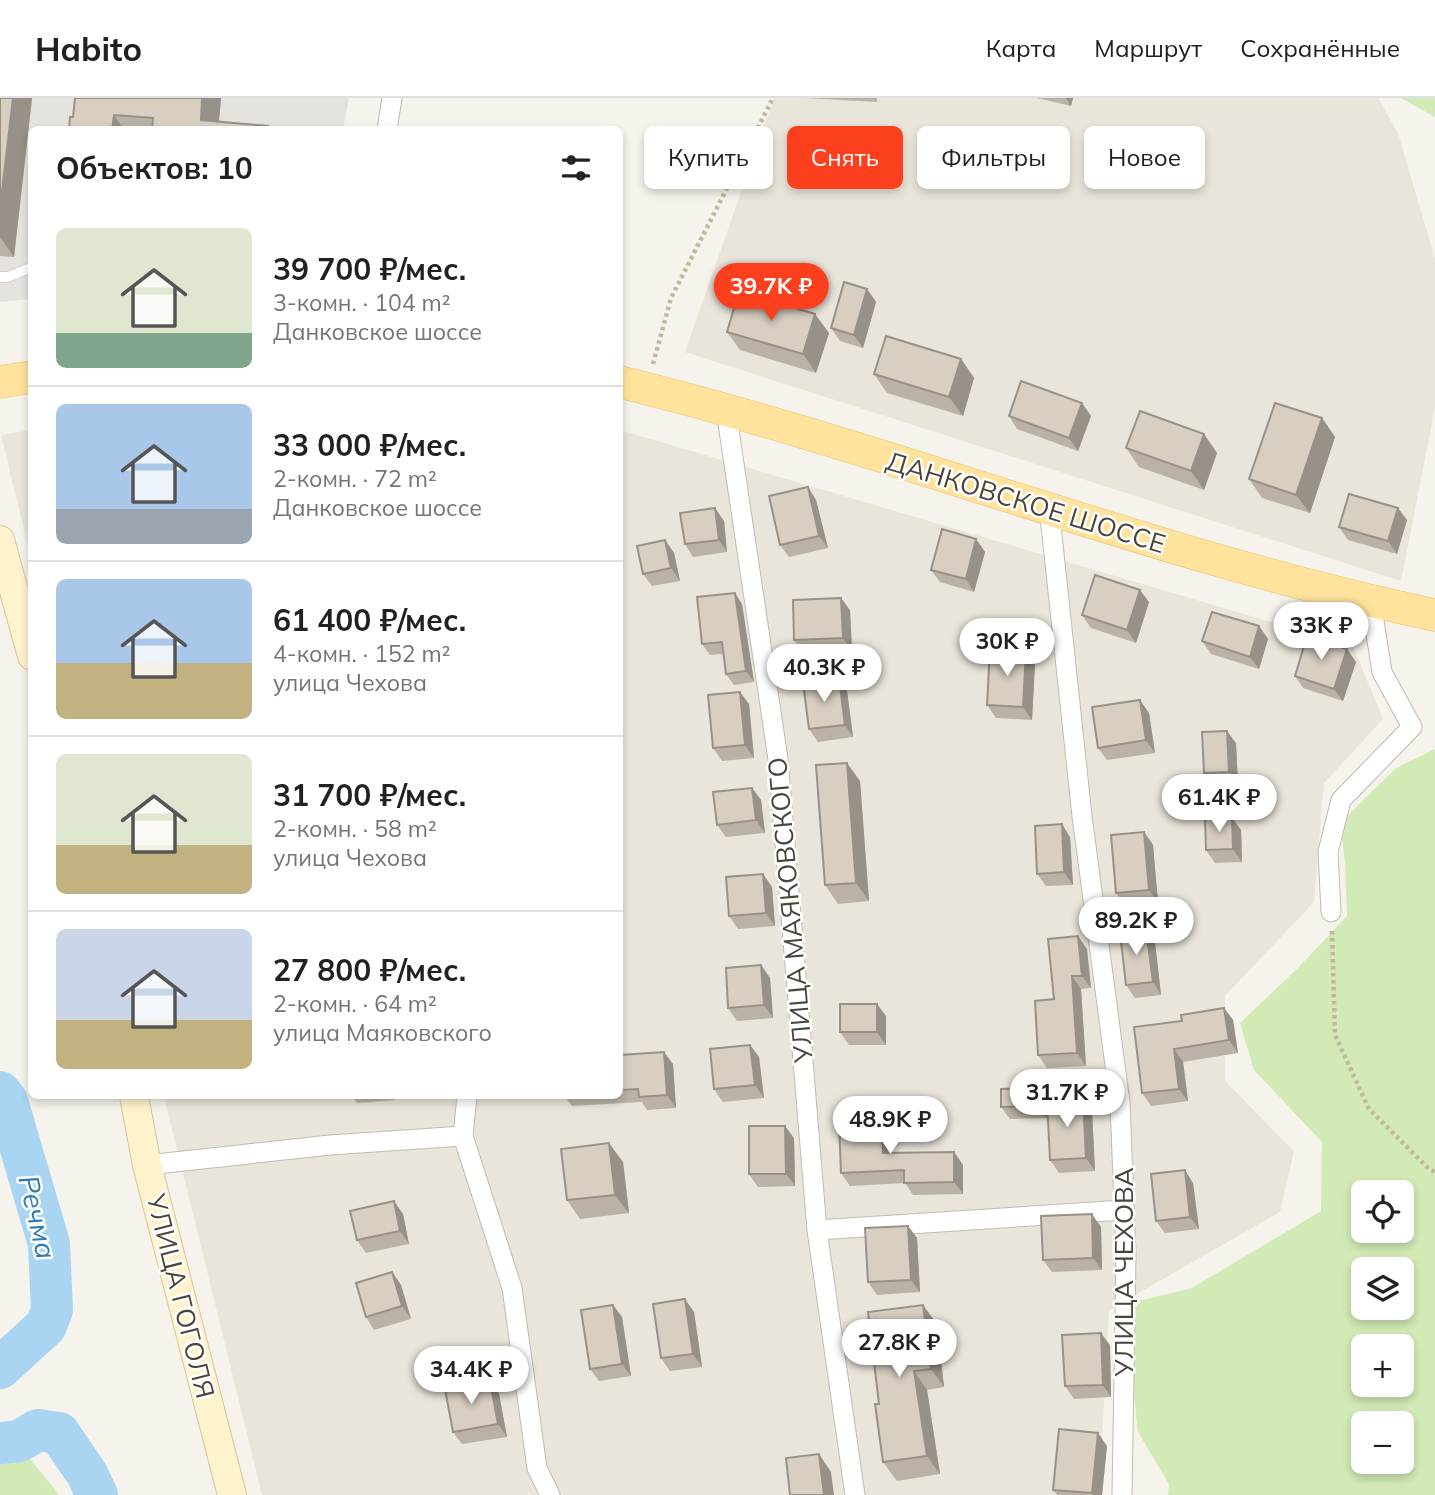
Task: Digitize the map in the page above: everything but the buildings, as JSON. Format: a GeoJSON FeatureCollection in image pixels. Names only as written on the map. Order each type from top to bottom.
{"type":"FeatureCollection","features":[{"type":"Feature","properties":{"kind":"main road"},"geometry":{"type":"LineString","coordinates":[[0,382],[28,378]]}},
{"type":"Feature","properties":{"kind":"main road","name":"ДАНКОВСКОЕ ШОССЕ"},"geometry":{"type":"LineString","coordinates":[[633,385],[726,410],[1208,559],[1371,602],[1435,615]]}},
{"type":"Feature","properties":{"kind":"street"},"geometry":{"type":"LineString","coordinates":[[388,126],[392,98]]}},
{"type":"Feature","properties":{"kind":"street","name":"УЛИЦА МАЯКОВСКОГО"},"geometry":{"type":"LineString","coordinates":[[726,410],[778,759],[817,1230],[855,1495]]}},
{"type":"Feature","properties":{"kind":"street","name":"УЛИЦА ЧЕХОВА"},"geometry":{"type":"LineString","coordinates":[[1049,508],[1082,816],[1120,1103],[1126,1254],[1122,1495]]}},
{"type":"Feature","properties":{"kind":"street"},"geometry":{"type":"LineString","coordinates":[[0,540],[28,642]]}},
{"type":"Feature","properties":{"kind":"street"},"geometry":{"type":"LineString","coordinates":[[1331,912],[1328,852],[1340,800],[1412,727],[1382,672],[1371,602]]}},
{"type":"Feature","properties":{"kind":"street","name":"УЛИЦА ГОГОЛЯ"},"geometry":{"type":"LineString","coordinates":[[135,1099],[148,1165],[232,1495]]}},
{"type":"Feature","properties":{"kind":"street"},"geometry":{"type":"LineString","coordinates":[[467,1099],[463,1136],[512,1288],[537,1468],[550,1495]]}},
{"type":"Feature","properties":{"kind":"street"},"geometry":{"type":"LineString","coordinates":[[148,1165],[330,1144],[463,1136]]}},
{"type":"Feature","properties":{"kind":"street"},"geometry":{"type":"LineString","coordinates":[[817,1230],[1124,1210]]}},
{"type":"Feature","properties":{"kind":"lane"},"geometry":{"type":"LineString","coordinates":[[0,277],[8,277],[28,269]]}},
{"type":"Feature","properties":{"kind":"path"},"geometry":{"type":"LineString","coordinates":[[633,385],[671,298],[773,98]]}},
{"type":"Feature","properties":{"kind":"path"},"geometry":{"type":"LineString","coordinates":[[1331,912],[1335,1035],[1369,1109],[1435,1172]]}},
{"type":"Feature","properties":{"kind":"shaded area"},"geometry":{"type":"Polygon","coordinates":[[[0,98],[349,98],[344,126],[28,126],[28,299],[0,302],[0,98]]]}},
{"type":"Feature","properties":{"kind":"shaded area"},"geometry":{"type":"Polygon","coordinates":[[[774,98],[1378,98],[1398,133],[1435,259],[1435,408],[1401,581],[685,352],[742,189],[773,189],[773,126],[764,126],[774,98]]]}},
{"type":"Feature","properties":{"kind":"shaded area"},"geometry":{"type":"Polygon","coordinates":[[[28,431],[28,546],[1,435],[28,431]]]}},
{"type":"Feature","properties":{"kind":"shaded area"},"geometry":{"type":"Polygon","coordinates":[[[623,431],[1353,646],[1383,719],[1324,783],[1314,902],[1225,996],[1225,1081],[1294,1151],[1280,1212],[1109,1310],[1099,1495],[262,1495],[165,1099],[623,1099],[623,431]]]}},
{"type":"Feature","properties":{"kind":"green space"},"geometry":{"type":"Polygon","coordinates":[[[1401,98],[1435,98],[1435,117],[1401,98]]]}},
{"type":"Feature","properties":{"kind":"green space"},"geometry":{"type":"Polygon","coordinates":[[[1435,749],[1435,1495],[1168,1495],[1169,1484],[1138,1432],[1127,1330],[1139,1301],[1192,1288],[1321,1211],[1322,1142],[1254,1070],[1240,1023],[1297,969],[1347,916],[1340,823],[1396,768],[1435,749]]]}},
{"type":"Feature","properties":{"kind":"green space"},"geometry":{"type":"Polygon","coordinates":[[[29,1457],[59,1495],[0,1495],[0,1463],[29,1457]]]}},
{"type":"Feature","properties":{"kind":"waterway","name":"Речма"},"geometry":{"type":"LineString","coordinates":[[0,1092],[7,1101],[49,1244],[52,1310],[46,1326],[0,1368]]}},
{"type":"Feature","properties":{"kind":"waterway","name":"Речма"},"geometry":{"type":"LineString","coordinates":[[0,1443],[19,1441],[38,1430],[59,1433],[87,1474],[97,1495]]}}]}
